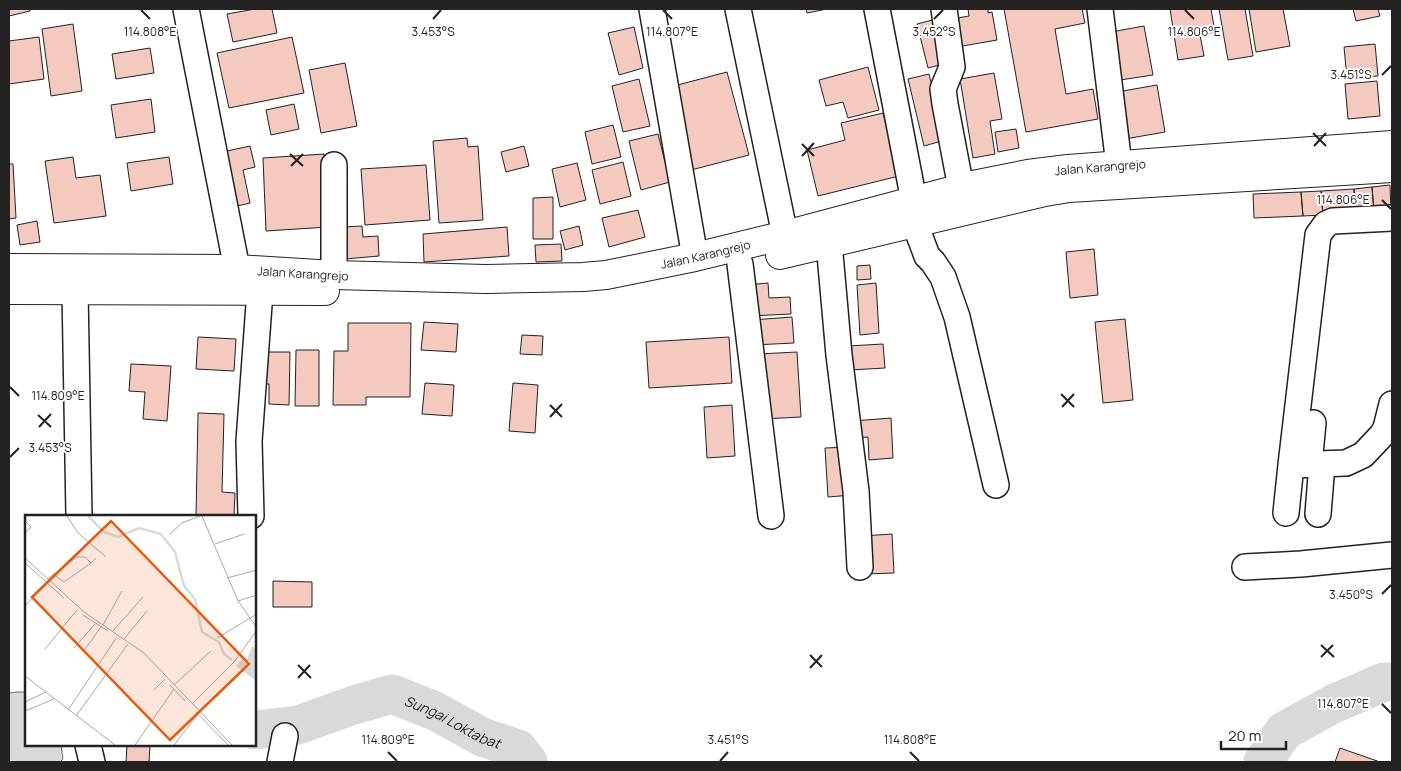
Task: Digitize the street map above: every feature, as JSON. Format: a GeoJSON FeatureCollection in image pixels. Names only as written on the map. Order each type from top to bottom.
{"type":"FeatureCollection","features":[{"type":"Feature","properties":{"kind":"main road","name":"Jalan Karangrejo"},"geometry":{"type":"LineString","coordinates":[[9,290],[571,293],[697,274],[830,244],[915,212],[961,188],[1028,174],[1119,165],[1392,145]]}},
{"type":"Feature","properties":{"kind":"main road","name":"Jalan Karangrejo"},"geometry":{"type":"LineString","coordinates":[[9,268],[237,269],[334,275],[486,279],[583,277],[606,275],[695,257],[785,235],[1069,188],[1392,168]]}},
{"type":"Feature","properties":{"kind":"street"},"geometry":{"type":"LineString","coordinates":[[186,9],[237,269]]}},
{"type":"Feature","properties":{"kind":"street"},"geometry":{"type":"LineString","coordinates":[[652,9],[695,257]]}},
{"type":"Feature","properties":{"kind":"street"},"geometry":{"type":"LineString","coordinates":[[738,9],[785,235]]}},
{"type":"Feature","properties":{"kind":"street"},"geometry":{"type":"LineString","coordinates":[[877,9],[915,212],[927,256],[943,277],[957,317],[996,485]]}},
{"type":"Feature","properties":{"kind":"street"},"geometry":{"type":"LineString","coordinates":[[944,9],[952,67],[943,89],[944,104],[961,188]]}},
{"type":"Feature","properties":{"kind":"street"},"geometry":{"type":"LineString","coordinates":[[1100,9],[1119,165]]}},
{"type":"Feature","properties":{"kind":"street"},"geometry":{"type":"LineString","coordinates":[[334,164],[334,275]]}},
{"type":"Feature","properties":{"kind":"street"},"geometry":{"type":"LineString","coordinates":[[1286,513],[1307,465],[1326,307],[1333,221],[1392,218]]}},
{"type":"Feature","properties":{"kind":"street"},"geometry":{"type":"LineString","coordinates":[[830,244],[839,355],[856,491],[860,567]]}},
{"type":"Feature","properties":{"kind":"street"},"geometry":{"type":"LineString","coordinates":[[740,264],[771,516]]}},
{"type":"Feature","properties":{"kind":"street"},"geometry":{"type":"LineString","coordinates":[[75,290],[79,515]]}},
{"type":"Feature","properties":{"kind":"street"},"geometry":{"type":"LineString","coordinates":[[251,515],[249,441],[260,291]]}},
{"type":"Feature","properties":{"kind":"street"},"geometry":{"type":"LineString","coordinates":[[1307,465],[1346,463],[1363,456],[1386,428],[1392,404]]}},
{"type":"Feature","properties":{"kind":"street"},"geometry":{"type":"LineString","coordinates":[[1307,465],[1318,514]]}},
{"type":"Feature","properties":{"kind":"street"},"geometry":{"type":"LineString","coordinates":[[1245,567],[1301,564],[1392,555]]}},
{"type":"Feature","properties":{"kind":"street"},"geometry":{"type":"LineString","coordinates":[[280,762],[285,736]]}},
{"type":"Feature","properties":{"kind":"street"},"geometry":{"type":"LineString","coordinates":[[88,746],[92,762]]}},
{"type":"Feature","properties":{"kind":"shaded area"},"geometry":{"type":"Polygon","coordinates":[[[25,692],[25,746],[61,746],[63,759],[60,762],[9,762],[9,693],[25,692]]]}},
{"type":"Feature","properties":{"kind":"building"},"geometry":{"type":"Polygon","coordinates":[[[9,9],[29,9],[30,11],[9,16],[9,9]]]}},
{"type":"Feature","properties":{"kind":"building"},"geometry":{"type":"Polygon","coordinates":[[[255,9],[272,9],[277,33],[233,42],[227,14],[255,9]]]}},
{"type":"Feature","properties":{"kind":"building"},"geometry":{"type":"Polygon","coordinates":[[[806,9],[827,9],[807,13],[806,9]]]}},
{"type":"Feature","properties":{"kind":"building"},"geometry":{"type":"Polygon","coordinates":[[[968,9],[988,9],[988,13],[992,12],[997,40],[957,47],[952,19],[969,16],[968,9]]]}},
{"type":"Feature","properties":{"kind":"building"},"geometry":{"type":"Polygon","coordinates":[[[1004,9],[1082,9],[1085,23],[1055,29],[1066,94],[1093,89],[1098,119],[1026,132],[1004,9]]]}},
{"type":"Feature","properties":{"kind":"building"},"geometry":{"type":"Polygon","coordinates":[[[1170,9],[1211,9],[1215,32],[1200,35],[1204,56],[1178,60],[1170,9]]]}},
{"type":"Feature","properties":{"kind":"building"},"geometry":{"type":"Polygon","coordinates":[[[1219,9],[1245,9],[1253,56],[1228,60],[1219,9]]]}},
{"type":"Feature","properties":{"kind":"building"},"geometry":{"type":"Polygon","coordinates":[[[1249,9],[1283,9],[1290,46],[1256,52],[1249,9]]]}},
{"type":"Feature","properties":{"kind":"building"},"geometry":{"type":"Polygon","coordinates":[[[1353,9],[1378,9],[1380,16],[1356,21],[1353,9]]]}},
{"type":"Feature","properties":{"kind":"building"},"geometry":{"type":"Polygon","coordinates":[[[936,19],[947,63],[928,68],[917,24],[936,19]]]}},
{"type":"Feature","properties":{"kind":"building"},"geometry":{"type":"Polygon","coordinates":[[[73,24],[82,91],[51,96],[42,29],[73,24]]]}},
{"type":"Feature","properties":{"kind":"building"},"geometry":{"type":"Polygon","coordinates":[[[1144,26],[1153,75],[1120,80],[1111,32],[1144,26]]]}},
{"type":"Feature","properties":{"kind":"building"},"geometry":{"type":"Polygon","coordinates":[[[634,27],[643,68],[619,75],[608,33],[634,27]]]}},
{"type":"Feature","properties":{"kind":"building"},"geometry":{"type":"Polygon","coordinates":[[[39,37],[44,79],[9,84],[9,41],[39,37]]]}},
{"type":"Feature","properties":{"kind":"building"},"geometry":{"type":"Polygon","coordinates":[[[292,37],[304,93],[229,108],[217,53],[292,37]]]}},
{"type":"Feature","properties":{"kind":"building"},"geometry":{"type":"Polygon","coordinates":[[[1375,44],[1378,76],[1347,79],[1344,47],[1375,44]]]}},
{"type":"Feature","properties":{"kind":"building"},"geometry":{"type":"Polygon","coordinates":[[[150,48],[154,73],[116,79],[112,54],[150,48]]]}},
{"type":"Feature","properties":{"kind":"building"},"geometry":{"type":"Polygon","coordinates":[[[345,63],[357,126],[321,133],[309,70],[345,63]]]}},
{"type":"Feature","properties":{"kind":"building"},"geometry":{"type":"Polygon","coordinates":[[[868,67],[879,110],[848,118],[843,102],[826,106],[819,80],[868,67]]]}},
{"type":"Feature","properties":{"kind":"building"},"geometry":{"type":"Polygon","coordinates":[[[727,72],[749,155],[691,170],[670,87],[727,72]]]}},
{"type":"Feature","properties":{"kind":"building"},"geometry":{"type":"Polygon","coordinates":[[[994,73],[1002,119],[990,121],[995,154],[973,158],[960,79],[994,73]]]}},
{"type":"Feature","properties":{"kind":"building"},"geometry":{"type":"Polygon","coordinates":[[[929,74],[945,140],[924,146],[908,79],[929,74]]]}},
{"type":"Feature","properties":{"kind":"building"},"geometry":{"type":"Polygon","coordinates":[[[639,79],[650,126],[623,132],[612,86],[639,79]]]}},
{"type":"Feature","properties":{"kind":"building"},"geometry":{"type":"Polygon","coordinates":[[[1377,81],[1380,116],[1348,119],[1345,84],[1377,81]]]}},
{"type":"Feature","properties":{"kind":"building"},"geometry":{"type":"Polygon","coordinates":[[[1157,85],[1165,132],[1125,139],[1117,92],[1157,85]]]}},
{"type":"Feature","properties":{"kind":"building"},"geometry":{"type":"Polygon","coordinates":[[[151,99],[155,132],[116,138],[111,105],[151,99]]]}},
{"type":"Feature","properties":{"kind":"building"},"geometry":{"type":"Polygon","coordinates":[[[294,104],[299,129],[271,135],[266,110],[294,104]]]}},
{"type":"Feature","properties":{"kind":"building"},"geometry":{"type":"Polygon","coordinates":[[[883,113],[899,176],[818,196],[807,150],[845,140],[841,123],[883,113]]]}},
{"type":"Feature","properties":{"kind":"building"},"geometry":{"type":"Polygon","coordinates":[[[613,125],[621,157],[592,164],[585,132],[613,125]]]}},
{"type":"Feature","properties":{"kind":"building"},"geometry":{"type":"Polygon","coordinates":[[[1016,129],[1019,148],[998,152],[995,132],[1016,129]]]}},
{"type":"Feature","properties":{"kind":"building"},"geometry":{"type":"Polygon","coordinates":[[[658,134],[670,182],[641,190],[629,141],[658,134]]]}},
{"type":"Feature","properties":{"kind":"building"},"geometry":{"type":"Polygon","coordinates":[[[467,138],[468,147],[478,146],[483,220],[439,223],[433,141],[467,138]]]}},
{"type":"Feature","properties":{"kind":"building"},"geometry":{"type":"Polygon","coordinates":[[[250,146],[255,167],[243,170],[250,203],[229,208],[218,153],[250,146]]]}},
{"type":"Feature","properties":{"kind":"building"},"geometry":{"type":"Polygon","coordinates":[[[524,146],[529,166],[506,172],[501,152],[524,146]]]}},
{"type":"Feature","properties":{"kind":"building"},"geometry":{"type":"Polygon","coordinates":[[[324,154],[328,227],[266,231],[263,158],[324,154]]]}},
{"type":"Feature","properties":{"kind":"building"},"geometry":{"type":"Polygon","coordinates":[[[73,157],[76,178],[100,175],[106,216],[54,223],[45,161],[73,157]]]}},
{"type":"Feature","properties":{"kind":"building"},"geometry":{"type":"Polygon","coordinates":[[[169,157],[173,184],[131,191],[127,163],[169,157]]]}},
{"type":"Feature","properties":{"kind":"building"},"geometry":{"type":"Polygon","coordinates":[[[623,162],[631,196],[600,204],[592,170],[623,162]]]}},
{"type":"Feature","properties":{"kind":"building"},"geometry":{"type":"Polygon","coordinates":[[[577,163],[586,200],[560,207],[552,169],[577,163]]]}},
{"type":"Feature","properties":{"kind":"building"},"geometry":{"type":"Polygon","coordinates":[[[9,164],[13,164],[16,218],[9,219],[9,164]]]}},
{"type":"Feature","properties":{"kind":"building"},"geometry":{"type":"Polygon","coordinates":[[[426,165],[430,220],[365,225],[361,169],[426,165]]]}},
{"type":"Feature","properties":{"kind":"building"},"geometry":{"type":"Polygon","coordinates":[[[1390,185],[1391,211],[1374,212],[1372,187],[1390,185]]]}},
{"type":"Feature","properties":{"kind":"building"},"geometry":{"type":"Polygon","coordinates":[[[1372,187],[1374,212],[1355,213],[1354,189],[1372,187]]]}},
{"type":"Feature","properties":{"kind":"building"},"geometry":{"type":"Polygon","coordinates":[[[1354,189],[1355,213],[1323,215],[1321,191],[1354,189]]]}},
{"type":"Feature","properties":{"kind":"building"},"geometry":{"type":"Polygon","coordinates":[[[1321,191],[1323,215],[1303,216],[1301,192],[1321,191]]]}},
{"type":"Feature","properties":{"kind":"building"},"geometry":{"type":"Polygon","coordinates":[[[1301,192],[1303,216],[1254,218],[1253,194],[1301,192]]]}},
{"type":"Feature","properties":{"kind":"building"},"geometry":{"type":"Polygon","coordinates":[[[553,197],[553,239],[533,239],[533,198],[553,197]]]}},
{"type":"Feature","properties":{"kind":"building"},"geometry":{"type":"Polygon","coordinates":[[[638,210],[645,237],[609,247],[602,218],[638,210]]]}},
{"type":"Feature","properties":{"kind":"building"},"geometry":{"type":"Polygon","coordinates":[[[37,221],[40,242],[20,245],[17,225],[37,221]]]}},
{"type":"Feature","properties":{"kind":"building"},"geometry":{"type":"Polygon","coordinates":[[[362,226],[363,237],[378,236],[379,256],[345,259],[342,227],[362,226]]]}},
{"type":"Feature","properties":{"kind":"building"},"geometry":{"type":"Polygon","coordinates":[[[579,226],[583,245],[565,250],[560,231],[579,226]]]}},
{"type":"Feature","properties":{"kind":"building"},"geometry":{"type":"Polygon","coordinates":[[[507,227],[509,256],[424,262],[423,234],[507,227]]]}},
{"type":"Feature","properties":{"kind":"building"},"geometry":{"type":"Polygon","coordinates":[[[561,244],[562,261],[536,262],[535,245],[561,244]]]}},
{"type":"Feature","properties":{"kind":"building"},"geometry":{"type":"Polygon","coordinates":[[[1094,249],[1098,295],[1070,298],[1066,252],[1094,249]]]}},
{"type":"Feature","properties":{"kind":"building"},"geometry":{"type":"Polygon","coordinates":[[[870,265],[871,279],[857,280],[857,266],[870,265]]]}},
{"type":"Feature","properties":{"kind":"building"},"geometry":{"type":"Polygon","coordinates":[[[768,283],[769,298],[790,297],[791,314],[749,316],[747,285],[768,283]]]}},
{"type":"Feature","properties":{"kind":"building"},"geometry":{"type":"Polygon","coordinates":[[[876,283],[879,333],[860,335],[857,285],[876,283]]]}},
{"type":"Feature","properties":{"kind":"building"},"geometry":{"type":"Polygon","coordinates":[[[792,317],[794,343],[754,345],[752,320],[792,317]]]}},
{"type":"Feature","properties":{"kind":"building"},"geometry":{"type":"Polygon","coordinates":[[[1125,319],[1133,400],[1103,403],[1095,322],[1125,319]]]}},
{"type":"Feature","properties":{"kind":"building"},"geometry":{"type":"Polygon","coordinates":[[[424,322],[458,324],[456,352],[421,350],[424,322]]]}},
{"type":"Feature","properties":{"kind":"building"},"geometry":{"type":"Polygon","coordinates":[[[348,323],[411,323],[410,397],[366,397],[366,405],[333,405],[334,351],[348,351],[348,323]]]}},
{"type":"Feature","properties":{"kind":"building"},"geometry":{"type":"Polygon","coordinates":[[[522,335],[543,336],[542,355],[520,354],[522,335]]]}},
{"type":"Feature","properties":{"kind":"building"},"geometry":{"type":"Polygon","coordinates":[[[198,337],[236,339],[234,371],[196,369],[198,337]]]}},
{"type":"Feature","properties":{"kind":"building"},"geometry":{"type":"Polygon","coordinates":[[[729,337],[732,383],[649,388],[646,342],[729,337]]]}},
{"type":"Feature","properties":{"kind":"building"},"geometry":{"type":"Polygon","coordinates":[[[883,344],[885,368],[850,370],[848,346],[883,344]]]}},
{"type":"Feature","properties":{"kind":"building"},"geometry":{"type":"Polygon","coordinates":[[[296,350],[319,350],[319,406],[295,406],[296,350]]]}},
{"type":"Feature","properties":{"kind":"building"},"geometry":{"type":"Polygon","coordinates":[[[262,352],[290,352],[289,405],[269,404],[269,384],[261,384],[262,352]]]}},
{"type":"Feature","properties":{"kind":"building"},"geometry":{"type":"Polygon","coordinates":[[[797,352],[801,417],[762,419],[758,354],[797,352]]]}},
{"type":"Feature","properties":{"kind":"building"},"geometry":{"type":"Polygon","coordinates":[[[131,364],[171,366],[167,421],[143,419],[145,392],[129,391],[131,364]]]}},
{"type":"Feature","properties":{"kind":"building"},"geometry":{"type":"Polygon","coordinates":[[[425,383],[454,385],[452,416],[422,414],[425,383]]]}},
{"type":"Feature","properties":{"kind":"building"},"geometry":{"type":"Polygon","coordinates":[[[513,383],[538,385],[535,433],[509,431],[513,383]]]}},
{"type":"Feature","properties":{"kind":"building"},"geometry":{"type":"Polygon","coordinates":[[[732,405],[735,456],[707,458],[704,407],[732,405]]]}},
{"type":"Feature","properties":{"kind":"building"},"geometry":{"type":"Polygon","coordinates":[[[198,413],[224,414],[222,492],[235,493],[234,515],[196,515],[198,413]]]}},
{"type":"Feature","properties":{"kind":"building"},"geometry":{"type":"Polygon","coordinates":[[[891,418],[893,458],[869,460],[868,437],[853,438],[853,421],[891,418]]]}},
{"type":"Feature","properties":{"kind":"building"},"geometry":{"type":"Polygon","coordinates":[[[849,447],[852,495],[828,497],[825,448],[849,447]]]}},
{"type":"Feature","properties":{"kind":"building"},"geometry":{"type":"Polygon","coordinates":[[[892,534],[894,573],[865,574],[862,536],[892,534]]]}},
{"type":"Feature","properties":{"kind":"building"},"geometry":{"type":"Polygon","coordinates":[[[273,581],[312,582],[312,607],[273,607],[273,581]]]}},
{"type":"Feature","properties":{"kind":"building"},"geometry":{"type":"Polygon","coordinates":[[[127,746],[150,746],[149,762],[126,762],[127,746]]]}},
{"type":"Feature","properties":{"kind":"building"},"geometry":{"type":"Polygon","coordinates":[[[1340,748],[1380,762],[1335,762],[1340,748]]]}},
{"type":"Feature","properties":{"kind":"waterway","name":"Sungai Loktabat"},"geometry":{"type":"LineString","coordinates":[[1263,762],[1284,731],[1333,704],[1384,682],[1392,682]]}},
{"type":"Feature","properties":{"kind":"waterway","name":"Sungai Loktabat"},"geometry":{"type":"LineString","coordinates":[[256,730],[298,725],[392,694],[435,711],[482,737],[518,749],[528,762]]}}]}
